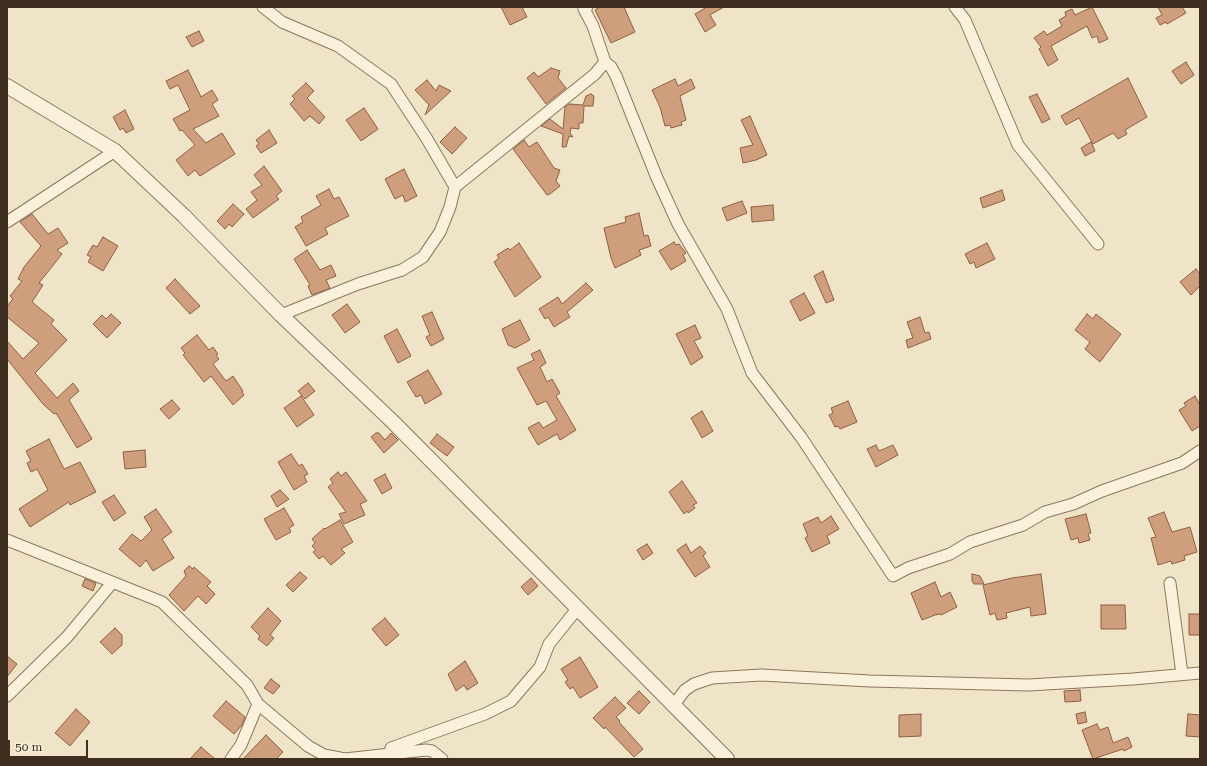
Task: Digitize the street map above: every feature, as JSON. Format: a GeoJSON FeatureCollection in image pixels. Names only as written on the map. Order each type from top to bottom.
{"type":"FeatureCollection","features":[{"type":"Feature","properties":{"kind":"street"},"geometry":{"type":"LineString","coordinates":[[263,7],[282,22],[338,46],[391,84],[427,138],[455,187]]}},
{"type":"Feature","properties":{"kind":"street"},"geometry":{"type":"LineString","coordinates":[[955,7],[965,20],[1018,145],[1098,244]]}},
{"type":"Feature","properties":{"kind":"street"},"geometry":{"type":"LineString","coordinates":[[584,8],[593,26],[605,62],[611,67],[616,76],[657,178],[678,224],[727,309],[752,373],[801,437],[893,576],[908,568],[950,554],[970,542],[1023,525],[1046,512],[1073,504],[1102,491],[1182,463],[1200,451]]}},
{"type":"Feature","properties":{"kind":"street"},"geometry":{"type":"LineString","coordinates":[[281,315],[358,284],[402,270],[423,257],[440,232],[450,207],[455,187],[595,74],[605,62]]}},
{"type":"Feature","properties":{"kind":"street"},"geometry":{"type":"LineString","coordinates":[[7,86],[115,151],[184,216],[281,315],[393,422],[727,759]]}},
{"type":"Feature","properties":{"kind":"street"},"geometry":{"type":"LineString","coordinates":[[7,222],[115,151]]}},
{"type":"Feature","properties":{"kind":"street"},"geometry":{"type":"LineString","coordinates":[[7,540],[162,602],[247,685],[258,704],[308,746],[324,755],[345,759],[407,750],[432,751],[442,759]]}},
{"type":"Feature","properties":{"kind":"street"},"geometry":{"type":"LineString","coordinates":[[7,696],[67,637],[112,583]]}},
{"type":"Feature","properties":{"kind":"street"},"geometry":{"type":"LineString","coordinates":[[1170,583],[1182,674]]}},
{"type":"Feature","properties":{"kind":"street"},"geometry":{"type":"LineString","coordinates":[[372,755],[485,714],[511,701],[540,667],[549,644],[577,609]]}},
{"type":"Feature","properties":{"kind":"street"},"geometry":{"type":"LineString","coordinates":[[673,706],[685,690],[694,684],[712,678],[761,674],[870,681],[1028,685],[1133,680],[1200,672]]}},
{"type":"Feature","properties":{"kind":"street"},"geometry":{"type":"LineString","coordinates":[[231,759],[240,745],[258,704]]}},
{"type":"Feature","properties":{"kind":"street"},"geometry":{"type":"LineString","coordinates":[[430,734],[432,751]]}},
{"type":"Feature","properties":{"kind":"building"},"geometry":{"type":"Polygon","coordinates":[[[501,7],[522,7],[527,17],[510,25],[501,7]]]}},
{"type":"Feature","properties":{"kind":"building"},"geometry":{"type":"Polygon","coordinates":[[[600,7],[624,7],[635,32],[611,43],[595,10],[600,7]]]}},
{"type":"Feature","properties":{"kind":"building"},"geometry":{"type":"Polygon","coordinates":[[[707,7],[724,7],[710,15],[716,25],[705,32],[695,14],[707,7]]]}},
{"type":"Feature","properties":{"kind":"building"},"geometry":{"type":"Polygon","coordinates":[[[1092,7],[1108,39],[1099,43],[1097,36],[1092,38],[1087,26],[1051,46],[1058,60],[1048,66],[1039,49],[1041,47],[1034,38],[1044,31],[1047,35],[1062,26],[1059,20],[1066,16],[1065,12],[1072,9],[1075,15],[1092,7]]]}},
{"type":"Feature","properties":{"kind":"building"},"geometry":{"type":"Polygon","coordinates":[[[1158,7],[1182,7],[1186,13],[1167,24],[1166,22],[1160,25],[1156,18],[1162,15],[1158,7]]]}},
{"type":"Feature","properties":{"kind":"building"},"geometry":{"type":"Polygon","coordinates":[[[199,31],[204,41],[192,47],[186,37],[199,31]]]}},
{"type":"Feature","properties":{"kind":"building"},"geometry":{"type":"Polygon","coordinates":[[[1186,62],[1194,75],[1181,84],[1172,71],[1186,62]]]}},
{"type":"Feature","properties":{"kind":"building"},"geometry":{"type":"Polygon","coordinates":[[[551,68],[560,71],[558,78],[566,88],[546,104],[527,78],[534,72],[538,77],[551,68]]]}},
{"type":"Feature","properties":{"kind":"building"},"geometry":{"type":"Polygon","coordinates":[[[188,70],[201,97],[212,90],[218,100],[212,104],[219,116],[193,129],[206,143],[222,133],[235,154],[200,176],[195,170],[188,176],[176,160],[195,145],[182,130],[180,131],[173,119],[190,110],[178,85],[170,89],[166,81],[188,70]]]}},
{"type":"Feature","properties":{"kind":"building"},"geometry":{"type":"Polygon","coordinates":[[[1128,78],[1147,117],[1125,130],[1127,134],[1118,139],[1113,133],[1093,144],[1079,118],[1066,125],[1061,116],[1128,78]]]}},
{"type":"Feature","properties":{"kind":"building"},"geometry":{"type":"Polygon","coordinates":[[[675,79],[678,86],[691,79],[695,88],[680,96],[686,120],[681,122],[682,125],[671,128],[670,125],[665,126],[660,107],[652,90],[675,79]]]}},
{"type":"Feature","properties":{"kind":"building"},"geometry":{"type":"Polygon","coordinates":[[[427,80],[436,91],[439,85],[451,91],[425,115],[429,105],[415,90],[427,80]]]}},
{"type":"Feature","properties":{"kind":"building"},"geometry":{"type":"Polygon","coordinates":[[[306,83],[314,91],[307,98],[325,117],[319,124],[310,116],[304,121],[290,104],[295,99],[292,96],[306,83]]]}},
{"type":"Feature","properties":{"kind":"building"},"geometry":{"type":"Polygon","coordinates":[[[591,94],[594,96],[593,106],[584,106],[583,123],[579,123],[579,129],[571,128],[570,133],[573,137],[569,136],[566,147],[562,147],[563,134],[541,126],[550,119],[563,129],[565,107],[569,104],[583,105],[586,96],[591,94]]]}},
{"type":"Feature","properties":{"kind":"building"},"geometry":{"type":"Polygon","coordinates":[[[1037,94],[1050,119],[1042,123],[1029,97],[1037,94]]]}},
{"type":"Feature","properties":{"kind":"building"},"geometry":{"type":"Polygon","coordinates":[[[364,108],[378,129],[361,141],[346,120],[364,108]]]}},
{"type":"Feature","properties":{"kind":"building"},"geometry":{"type":"Polygon","coordinates":[[[125,110],[134,129],[126,133],[123,128],[120,130],[113,117],[125,110]]]}},
{"type":"Feature","properties":{"kind":"building"},"geometry":{"type":"Polygon","coordinates":[[[750,116],[767,155],[756,160],[743,163],[740,148],[753,145],[741,120],[750,116]]]}},
{"type":"Feature","properties":{"kind":"building"},"geometry":{"type":"Polygon","coordinates":[[[455,127],[467,138],[452,154],[440,142],[455,127]]]}},
{"type":"Feature","properties":{"kind":"building"},"geometry":{"type":"Polygon","coordinates":[[[269,130],[277,143],[261,153],[256,146],[259,144],[256,140],[269,130]]]}},
{"type":"Feature","properties":{"kind":"building"},"geometry":{"type":"Polygon","coordinates":[[[524,140],[529,147],[537,142],[554,168],[560,170],[556,181],[560,186],[550,194],[547,195],[513,149],[524,140]]]}},
{"type":"Feature","properties":{"kind":"building"},"geometry":{"type":"Polygon","coordinates":[[[1091,142],[1095,151],[1085,156],[1081,148],[1091,142]]]}},
{"type":"Feature","properties":{"kind":"building"},"geometry":{"type":"Polygon","coordinates":[[[264,166],[282,191],[276,196],[279,199],[253,218],[246,209],[257,200],[251,192],[262,185],[254,175],[264,166]]]}},
{"type":"Feature","properties":{"kind":"building"},"geometry":{"type":"Polygon","coordinates":[[[404,169],[417,196],[405,202],[403,195],[395,199],[385,179],[404,169]]]}},
{"type":"Feature","properties":{"kind":"building"},"geometry":{"type":"Polygon","coordinates":[[[329,189],[334,199],[339,197],[349,216],[325,228],[328,234],[306,246],[295,227],[303,222],[301,217],[321,205],[316,196],[329,189]]]}},
{"type":"Feature","properties":{"kind":"building"},"geometry":{"type":"Polygon","coordinates":[[[1002,190],[1005,200],[983,208],[980,198],[1002,190]]]}},
{"type":"Feature","properties":{"kind":"building"},"geometry":{"type":"Polygon","coordinates":[[[742,201],[747,213],[727,221],[722,208],[742,201]]]}},
{"type":"Feature","properties":{"kind":"building"},"geometry":{"type":"Polygon","coordinates":[[[233,204],[244,214],[232,227],[229,224],[225,229],[217,221],[233,204]]]}},
{"type":"Feature","properties":{"kind":"building"},"geometry":{"type":"Polygon","coordinates":[[[773,205],[774,220],[752,222],[751,207],[773,205]]]}},
{"type":"Feature","properties":{"kind":"building"},"geometry":{"type":"Polygon","coordinates":[[[639,213],[644,236],[648,235],[651,246],[639,250],[641,255],[615,268],[611,258],[604,228],[626,222],[625,217],[639,213]]]}},
{"type":"Feature","properties":{"kind":"building"},"geometry":{"type":"Polygon","coordinates":[[[32,214],[48,234],[58,228],[68,243],[57,250],[62,254],[39,283],[43,285],[32,302],[54,320],[51,324],[67,340],[35,373],[57,398],[73,383],[79,391],[69,400],[92,439],[77,448],[56,413],[54,414],[43,404],[7,359],[7,341],[23,359],[39,343],[7,317],[7,306],[13,299],[10,296],[22,281],[18,279],[24,267],[41,246],[20,222],[32,214]]]}},
{"type":"Feature","properties":{"kind":"building"},"geometry":{"type":"Polygon","coordinates":[[[103,237],[118,246],[103,271],[88,262],[91,257],[87,255],[93,245],[97,247],[103,237]]]}},
{"type":"Feature","properties":{"kind":"building"},"geometry":{"type":"Polygon","coordinates":[[[674,242],[676,245],[679,244],[686,253],[683,255],[686,261],[671,270],[659,251],[674,242]]]}},
{"type":"Feature","properties":{"kind":"building"},"geometry":{"type":"Polygon","coordinates":[[[519,243],[541,277],[515,297],[494,262],[499,258],[497,255],[508,248],[510,250],[519,243]]]}},
{"type":"Feature","properties":{"kind":"building"},"geometry":{"type":"Polygon","coordinates":[[[987,243],[995,259],[976,268],[974,262],[970,264],[965,254],[987,243]]]}},
{"type":"Feature","properties":{"kind":"building"},"geometry":{"type":"Polygon","coordinates":[[[307,250],[320,270],[331,265],[336,276],[326,280],[330,288],[312,295],[308,286],[310,285],[294,259],[307,250]]]}},
{"type":"Feature","properties":{"kind":"building"},"geometry":{"type":"Polygon","coordinates":[[[1196,269],[1200,274],[1200,286],[1191,295],[1180,282],[1196,269]]]}},
{"type":"Feature","properties":{"kind":"building"},"geometry":{"type":"Polygon","coordinates":[[[823,271],[834,300],[826,303],[814,276],[823,271]]]}},
{"type":"Feature","properties":{"kind":"building"},"geometry":{"type":"Polygon","coordinates":[[[175,279],[200,306],[190,314],[166,288],[175,279]]]}},
{"type":"Feature","properties":{"kind":"building"},"geometry":{"type":"Polygon","coordinates":[[[586,283],[593,290],[567,312],[570,317],[554,327],[548,317],[545,319],[539,309],[558,297],[562,304],[586,283]]]}},
{"type":"Feature","properties":{"kind":"building"},"geometry":{"type":"Polygon","coordinates":[[[804,293],[815,313],[800,321],[790,301],[804,293]]]}},
{"type":"Feature","properties":{"kind":"building"},"geometry":{"type":"Polygon","coordinates":[[[347,304],[360,322],[345,333],[332,315],[347,304]]]}},
{"type":"Feature","properties":{"kind":"building"},"geometry":{"type":"Polygon","coordinates":[[[432,312],[444,339],[431,346],[426,337],[430,335],[422,316],[432,312]]]}},
{"type":"Feature","properties":{"kind":"building"},"geometry":{"type":"Polygon","coordinates":[[[111,314],[121,323],[107,338],[93,324],[102,315],[106,319],[111,314]]]}},
{"type":"Feature","properties":{"kind":"building"},"geometry":{"type":"Polygon","coordinates":[[[1087,314],[1093,319],[1096,314],[1121,334],[1100,362],[1085,349],[1090,342],[1075,330],[1087,314]]]}},
{"type":"Feature","properties":{"kind":"building"},"geometry":{"type":"Polygon","coordinates":[[[920,317],[925,333],[929,332],[931,339],[908,348],[906,340],[913,338],[907,322],[920,317]]]}},
{"type":"Feature","properties":{"kind":"building"},"geometry":{"type":"Polygon","coordinates":[[[520,320],[530,340],[515,348],[508,345],[502,329],[520,320]]]}},
{"type":"Feature","properties":{"kind":"building"},"geometry":{"type":"Polygon","coordinates":[[[695,325],[701,338],[694,341],[703,357],[691,365],[676,334],[695,325]]]}},
{"type":"Feature","properties":{"kind":"building"},"geometry":{"type":"Polygon","coordinates":[[[397,329],[411,356],[398,363],[384,336],[397,329]]]}},
{"type":"Feature","properties":{"kind":"building"},"geometry":{"type":"Polygon","coordinates":[[[197,335],[209,350],[213,347],[218,354],[216,355],[219,359],[213,364],[226,381],[233,376],[243,391],[242,392],[244,395],[233,405],[211,376],[204,382],[183,355],[185,353],[181,348],[197,335]]]}},
{"type":"Feature","properties":{"kind":"building"},"geometry":{"type":"Polygon","coordinates":[[[540,350],[546,363],[540,367],[547,382],[552,379],[560,393],[556,396],[576,430],[560,440],[557,434],[538,445],[528,428],[539,422],[543,428],[557,420],[546,401],[537,405],[517,368],[534,360],[531,354],[540,350]]]}},
{"type":"Feature","properties":{"kind":"building"},"geometry":{"type":"Polygon","coordinates":[[[428,370],[442,394],[425,404],[421,395],[416,397],[407,382],[428,370]]]}},
{"type":"Feature","properties":{"kind":"building"},"geometry":{"type":"Polygon","coordinates":[[[308,383],[315,391],[305,399],[298,391],[308,383]]]}},
{"type":"Feature","properties":{"kind":"building"},"geometry":{"type":"Polygon","coordinates":[[[301,396],[314,415],[297,427],[284,408],[301,396]]]}},
{"type":"Feature","properties":{"kind":"building"},"geometry":{"type":"Polygon","coordinates":[[[1195,396],[1200,405],[1200,426],[1192,431],[1179,410],[1186,406],[1184,403],[1195,396]]]}},
{"type":"Feature","properties":{"kind":"building"},"geometry":{"type":"Polygon","coordinates":[[[172,400],[180,409],[169,419],[160,409],[172,400]]]}},
{"type":"Feature","properties":{"kind":"building"},"geometry":{"type":"Polygon","coordinates":[[[848,401],[857,422],[840,429],[838,426],[835,427],[829,415],[833,413],[831,408],[848,401]]]}},
{"type":"Feature","properties":{"kind":"building"},"geometry":{"type":"Polygon","coordinates":[[[702,411],[713,431],[702,438],[691,418],[702,411]]]}},
{"type":"Feature","properties":{"kind":"building"},"geometry":{"type":"Polygon","coordinates":[[[376,433],[379,433],[385,440],[391,433],[398,440],[384,453],[371,437],[376,433]]]}},
{"type":"Feature","properties":{"kind":"building"},"geometry":{"type":"Polygon","coordinates":[[[437,434],[454,447],[447,456],[430,443],[437,434]]]}},
{"type":"Feature","properties":{"kind":"building"},"geometry":{"type":"Polygon","coordinates":[[[49,439],[64,469],[80,462],[96,492],[70,505],[69,502],[30,527],[19,509],[48,490],[37,469],[31,472],[27,463],[31,461],[26,451],[49,439]]]}},
{"type":"Feature","properties":{"kind":"building"},"geometry":{"type":"Polygon","coordinates":[[[876,445],[879,451],[893,445],[898,455],[876,467],[867,449],[876,445]]]}},
{"type":"Feature","properties":{"kind":"building"},"geometry":{"type":"Polygon","coordinates":[[[145,450],[146,467],[125,469],[123,452],[145,450]]]}},
{"type":"Feature","properties":{"kind":"building"},"geometry":{"type":"Polygon","coordinates":[[[291,454],[299,466],[302,464],[308,474],[304,476],[307,482],[294,490],[278,462],[291,454]]]}},
{"type":"Feature","properties":{"kind":"building"},"geometry":{"type":"Polygon","coordinates":[[[338,472],[341,476],[346,472],[367,501],[360,504],[365,515],[344,524],[339,514],[346,512],[328,487],[333,483],[330,479],[338,472]]]}},
{"type":"Feature","properties":{"kind":"building"},"geometry":{"type":"Polygon","coordinates":[[[385,474],[392,488],[382,494],[374,480],[385,474]]]}},
{"type":"Feature","properties":{"kind":"building"},"geometry":{"type":"Polygon","coordinates":[[[682,481],[697,503],[693,505],[695,508],[684,514],[669,492],[682,481]]]}},
{"type":"Feature","properties":{"kind":"building"},"geometry":{"type":"Polygon","coordinates":[[[280,490],[289,499],[277,507],[271,496],[280,490]]]}},
{"type":"Feature","properties":{"kind":"building"},"geometry":{"type":"Polygon","coordinates":[[[114,495],[126,513],[114,521],[102,502],[114,495]]]}},
{"type":"Feature","properties":{"kind":"building"},"geometry":{"type":"Polygon","coordinates":[[[284,508],[294,525],[289,528],[291,532],[276,540],[264,519],[284,508]]]}},
{"type":"Feature","properties":{"kind":"building"},"geometry":{"type":"Polygon","coordinates":[[[156,509],[172,532],[162,539],[174,558],[153,571],[146,560],[140,567],[119,549],[132,534],[141,541],[152,530],[144,517],[156,509]]]}},
{"type":"Feature","properties":{"kind":"building"},"geometry":{"type":"Polygon","coordinates":[[[1164,512],[1172,532],[1190,527],[1197,552],[1184,556],[1185,560],[1172,564],[1171,561],[1158,565],[1151,538],[1156,537],[1148,518],[1164,512]]]}},
{"type":"Feature","properties":{"kind":"building"},"geometry":{"type":"Polygon","coordinates":[[[1086,514],[1091,533],[1088,534],[1090,540],[1079,543],[1078,538],[1071,540],[1065,519],[1086,514]]]}},
{"type":"Feature","properties":{"kind":"building"},"geometry":{"type":"Polygon","coordinates":[[[831,516],[839,529],[827,536],[830,543],[812,552],[805,538],[808,536],[803,524],[818,517],[821,523],[831,516]]]}},
{"type":"Feature","properties":{"kind":"building"},"geometry":{"type":"Polygon","coordinates":[[[340,520],[353,542],[341,549],[345,553],[331,565],[323,556],[319,559],[313,552],[316,550],[312,546],[315,543],[312,539],[324,528],[325,529],[340,520]]]}},
{"type":"Feature","properties":{"kind":"building"},"geometry":{"type":"Polygon","coordinates":[[[647,544],[653,553],[643,560],[637,550],[647,544]]]}},
{"type":"Feature","properties":{"kind":"building"},"geometry":{"type":"Polygon","coordinates":[[[686,544],[691,553],[700,546],[706,553],[703,556],[710,567],[695,577],[677,550],[686,544]]]}},
{"type":"Feature","properties":{"kind":"building"},"geometry":{"type":"Polygon","coordinates":[[[189,566],[193,569],[194,567],[211,582],[207,586],[215,594],[206,604],[198,596],[184,611],[169,595],[186,576],[184,571],[189,566]]]}},
{"type":"Feature","properties":{"kind":"building"},"geometry":{"type":"Polygon","coordinates":[[[300,572],[307,578],[293,592],[286,585],[300,572]]]}},
{"type":"Feature","properties":{"kind":"building"},"geometry":{"type":"Polygon","coordinates":[[[972,574],[980,576],[984,584],[974,584],[972,581],[972,574]]]}},
{"type":"Feature","properties":{"kind":"building"},"geometry":{"type":"Polygon","coordinates":[[[1041,574],[1046,614],[1031,616],[1030,607],[1006,613],[1007,618],[997,620],[995,613],[990,615],[983,585],[1012,578],[1041,574]]]}},
{"type":"Feature","properties":{"kind":"building"},"geometry":{"type":"Polygon","coordinates":[[[531,578],[538,586],[528,595],[521,587],[531,578]]]}},
{"type":"Feature","properties":{"kind":"building"},"geometry":{"type":"Polygon","coordinates":[[[85,579],[96,583],[93,591],[82,586],[85,579]]]}},
{"type":"Feature","properties":{"kind":"building"},"geometry":{"type":"Polygon","coordinates":[[[935,582],[941,597],[950,592],[957,607],[941,615],[935,615],[922,620],[911,593],[935,582]]]}},
{"type":"Feature","properties":{"kind":"building"},"geometry":{"type":"Polygon","coordinates":[[[1101,605],[1125,605],[1126,629],[1101,629],[1101,605]]]}},
{"type":"Feature","properties":{"kind":"building"},"geometry":{"type":"Polygon","coordinates":[[[268,608],[281,621],[270,635],[274,638],[267,646],[258,639],[260,636],[251,627],[268,608]]]}},
{"type":"Feature","properties":{"kind":"building"},"geometry":{"type":"Polygon","coordinates":[[[1189,614],[1200,614],[1200,635],[1189,635],[1189,614]]]}},
{"type":"Feature","properties":{"kind":"building"},"geometry":{"type":"Polygon","coordinates":[[[385,618],[399,635],[386,646],[372,629],[385,618]]]}},
{"type":"Feature","properties":{"kind":"building"},"geometry":{"type":"Polygon","coordinates":[[[115,628],[122,635],[122,645],[112,654],[100,642],[115,628]]]}},
{"type":"Feature","properties":{"kind":"building"},"geometry":{"type":"Polygon","coordinates":[[[7,656],[17,664],[7,677],[7,656]]]}},
{"type":"Feature","properties":{"kind":"building"},"geometry":{"type":"Polygon","coordinates":[[[580,657],[598,687],[580,698],[573,687],[570,689],[565,682],[568,680],[561,669],[580,657]]]}},
{"type":"Feature","properties":{"kind":"building"},"geometry":{"type":"Polygon","coordinates":[[[465,661],[478,683],[467,690],[464,685],[456,691],[448,674],[465,661]]]}},
{"type":"Feature","properties":{"kind":"building"},"geometry":{"type":"Polygon","coordinates":[[[271,679],[280,686],[273,694],[264,688],[271,679]]]}},
{"type":"Feature","properties":{"kind":"building"},"geometry":{"type":"Polygon","coordinates":[[[1080,690],[1081,701],[1065,702],[1064,691],[1080,690]]]}},
{"type":"Feature","properties":{"kind":"building"},"geometry":{"type":"Polygon","coordinates":[[[639,691],[650,702],[639,714],[627,703],[639,691]]]}},
{"type":"Feature","properties":{"kind":"building"},"geometry":{"type":"Polygon","coordinates":[[[615,697],[626,708],[616,717],[643,749],[634,757],[605,727],[604,729],[593,718],[615,697]]]}},
{"type":"Feature","properties":{"kind":"building"},"geometry":{"type":"Polygon","coordinates":[[[226,701],[245,717],[242,725],[234,734],[213,716],[226,701]]]}},
{"type":"Feature","properties":{"kind":"building"},"geometry":{"type":"Polygon","coordinates":[[[76,709],[90,722],[70,746],[55,733],[76,709]]]}},
{"type":"Feature","properties":{"kind":"building"},"geometry":{"type":"Polygon","coordinates":[[[1085,712],[1087,722],[1078,724],[1076,714],[1085,712]]]}},
{"type":"Feature","properties":{"kind":"building"},"geometry":{"type":"Polygon","coordinates":[[[921,714],[921,736],[899,737],[899,715],[921,714]]]}},
{"type":"Feature","properties":{"kind":"building"},"geometry":{"type":"Polygon","coordinates":[[[1188,714],[1200,715],[1200,737],[1186,736],[1188,714]]]}},
{"type":"Feature","properties":{"kind":"building"},"geometry":{"type":"Polygon","coordinates":[[[1097,724],[1100,730],[1108,727],[1113,743],[1128,737],[1132,747],[1124,751],[1123,749],[1093,759],[1082,730],[1097,724]]]}},
{"type":"Feature","properties":{"kind":"building"},"geometry":{"type":"Polygon","coordinates":[[[266,735],[283,752],[276,759],[243,759],[266,735]]]}},
{"type":"Feature","properties":{"kind":"building"},"geometry":{"type":"Polygon","coordinates":[[[201,747],[215,759],[190,759],[201,747]]]}}]}
